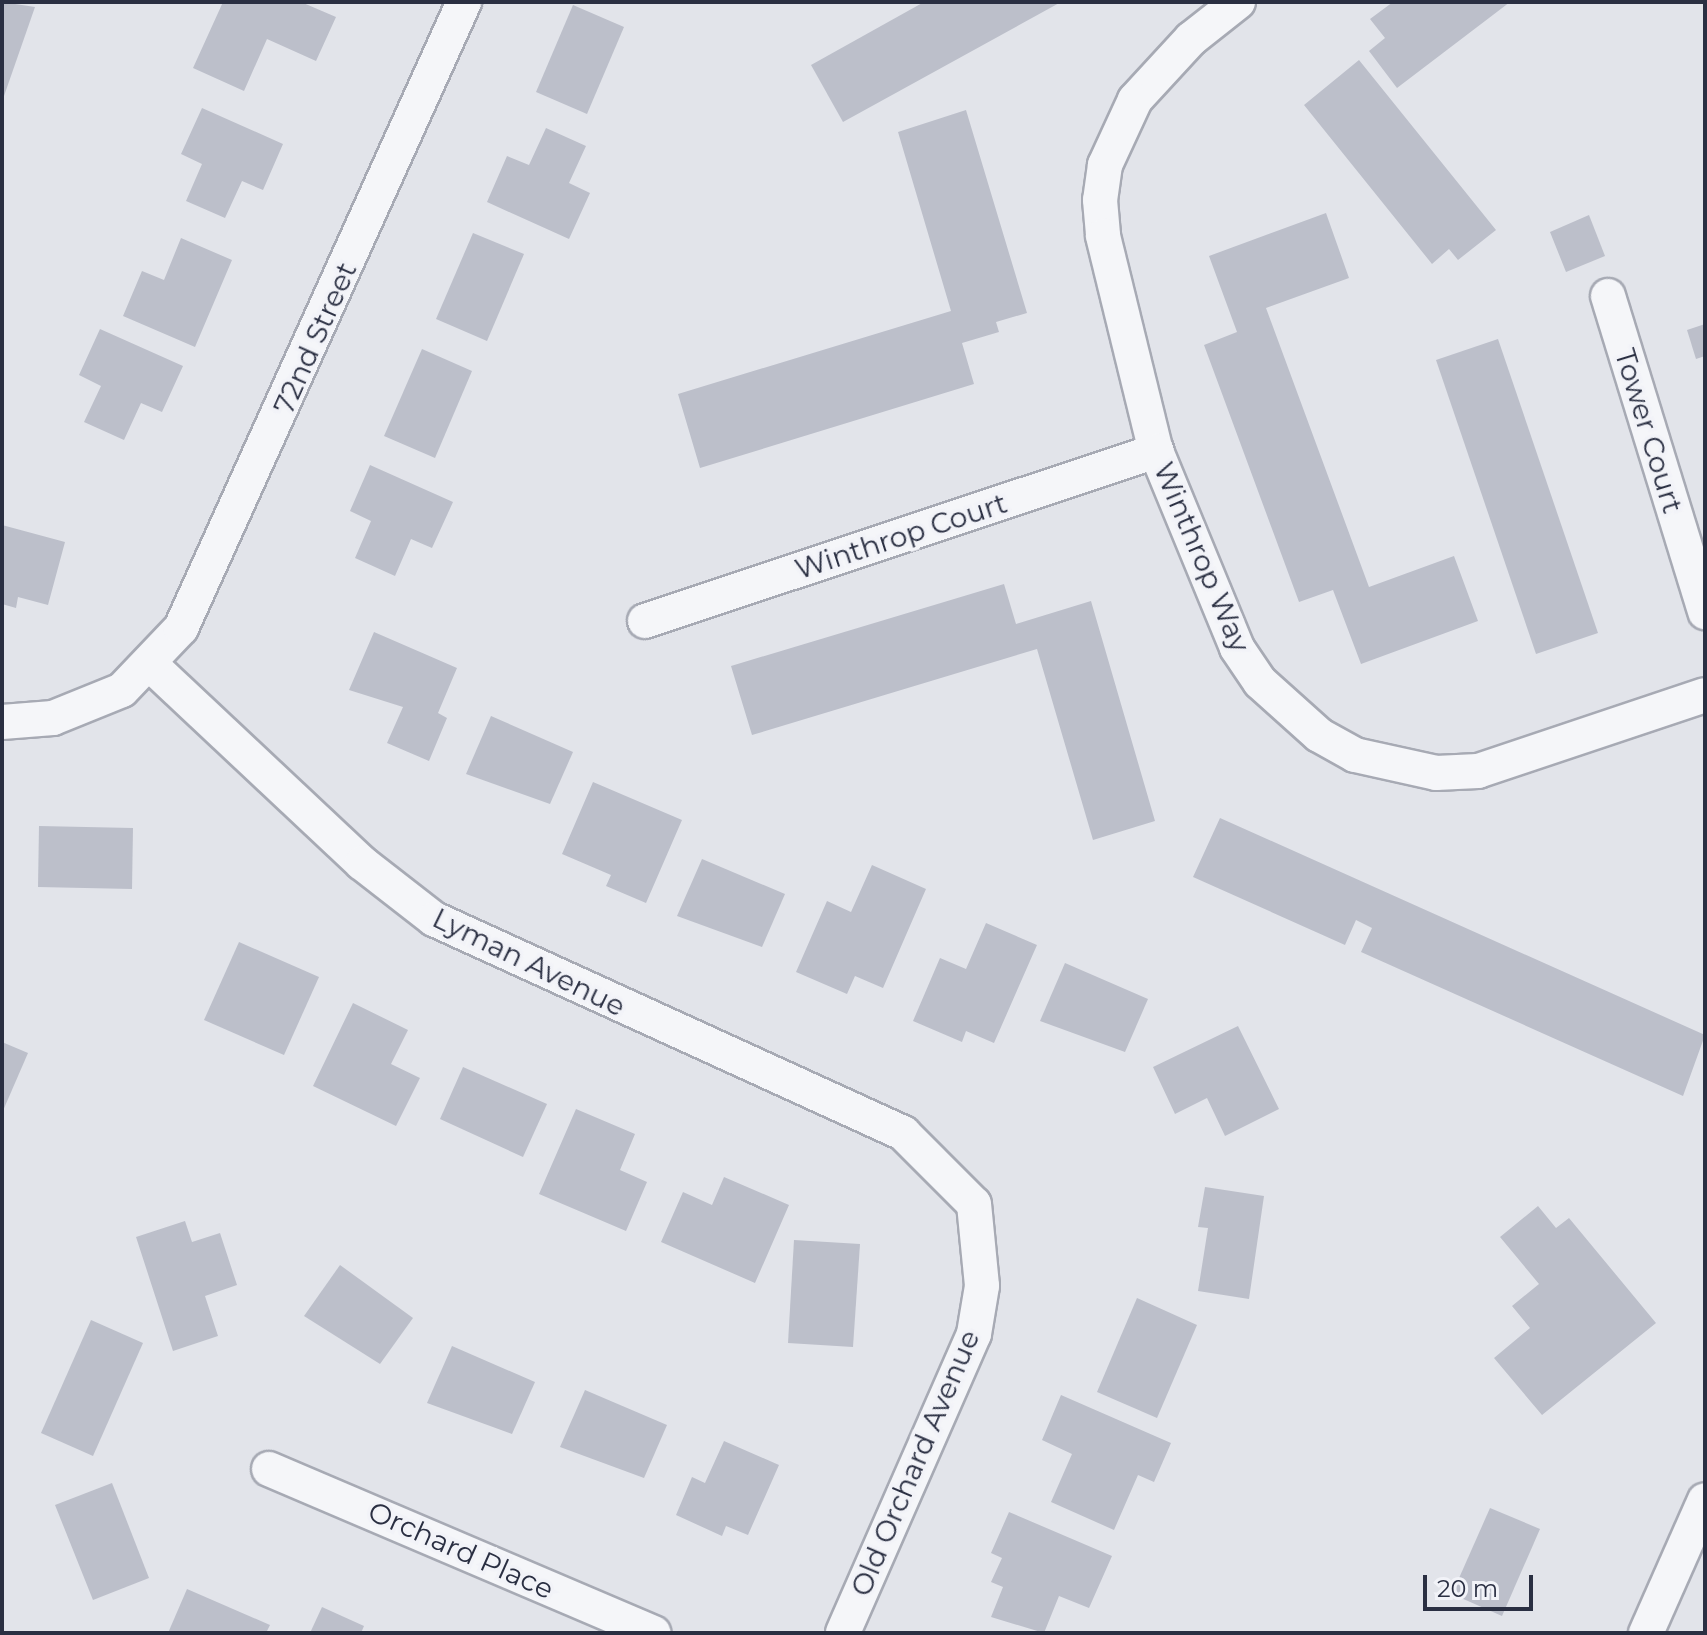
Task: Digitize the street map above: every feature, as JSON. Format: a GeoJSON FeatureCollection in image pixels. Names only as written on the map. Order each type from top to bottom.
{"type":"FeatureCollection","features":[{"type":"Feature","properties":{"kind":"street","name":"72nd Street"},"geometry":{"type":"LineString","coordinates":[[151,665],[203,589],[464,2]]}},
{"type":"Feature","properties":{"kind":"street","name":"Winthrop Way"},"geometry":{"type":"LineString","coordinates":[[1238,2],[1191,39],[1135,100],[1105,165],[1103,236],[1156,451],[1237,648],[1260,682],[1319,735],[1355,755],[1395,767],[1478,771],[1705,695]]}},
{"type":"Feature","properties":{"kind":"street","name":"Tower Court"},"geometry":{"type":"LineString","coordinates":[[1608,296],[1705,612]]}},
{"type":"Feature","properties":{"kind":"street","name":"Winthrop Court"},"geometry":{"type":"LineString","coordinates":[[645,621],[1156,451]]}},
{"type":"Feature","properties":{"kind":"street"},"geometry":{"type":"LineString","coordinates":[[2,722],[53,718],[89,706],[122,690],[151,665]]}},
{"type":"Feature","properties":{"kind":"street","name":"Lyman Avenue"},"geometry":{"type":"LineString","coordinates":[[151,665],[362,863],[434,919],[903,1133],[969,1199]]}},
{"type":"Feature","properties":{"kind":"street","name":"Old Orchard Avenue"},"geometry":{"type":"LineString","coordinates":[[843,1633],[974,1334],[982,1286],[969,1199]]}},
{"type":"Feature","properties":{"kind":"street","name":"Orchard Place"},"geometry":{"type":"LineString","coordinates":[[269,1469],[653,1633]]}},
{"type":"Feature","properties":{"kind":"street"},"geometry":{"type":"LineString","coordinates":[[1646,1633],[1705,1500]]}},
{"type":"Feature","properties":{"kind":"building"},"geometry":{"type":"Polygon","coordinates":[[[2,2],[35,7],[4,96],[2,96],[2,2]]]}},
{"type":"Feature","properties":{"kind":"building"},"geometry":{"type":"Polygon","coordinates":[[[223,2],[301,2],[336,17],[316,61],[267,39],[244,91],[193,68],[223,2]]]}},
{"type":"Feature","properties":{"kind":"building"},"geometry":{"type":"Polygon","coordinates":[[[924,2],[1061,2],[843,122],[811,65],[924,2]]]}},
{"type":"Feature","properties":{"kind":"building"},"geometry":{"type":"Polygon","coordinates":[[[1393,2],[1510,2],[1397,88],[1369,51],[1385,38],[1370,19],[1393,2]]]}},
{"type":"Feature","properties":{"kind":"building"},"geometry":{"type":"Polygon","coordinates":[[[573,5],[624,27],[587,114],[536,92],[573,5]]]}},
{"type":"Feature","properties":{"kind":"building"},"geometry":{"type":"Polygon","coordinates":[[[1359,60],[1496,230],[1458,260],[1449,249],[1432,264],[1304,105],[1359,60]]]}},
{"type":"Feature","properties":{"kind":"building"},"geometry":{"type":"Polygon","coordinates":[[[202,108],[283,144],[263,190],[242,181],[225,218],[186,201],[202,164],[181,154],[202,108]]]}},
{"type":"Feature","properties":{"kind":"building"},"geometry":{"type":"Polygon","coordinates":[[[966,110],[1027,313],[996,322],[999,332],[962,343],[974,384],[700,468],[678,394],[951,311],[898,132],[966,110]]]}},
{"type":"Feature","properties":{"kind":"building"},"geometry":{"type":"Polygon","coordinates":[[[546,128],[586,146],[569,183],[590,193],[569,239],[487,202],[507,156],[529,165],[546,128]]]}},
{"type":"Feature","properties":{"kind":"building"},"geometry":{"type":"Polygon","coordinates":[[[1326,213],[1349,278],[1266,308],[1369,587],[1454,556],[1478,621],[1361,664],[1333,590],[1299,602],[1204,345],[1237,332],[1209,256],[1326,213]]]}},
{"type":"Feature","properties":{"kind":"building"},"geometry":{"type":"Polygon","coordinates":[[[1589,215],[1605,256],[1566,272],[1550,232],[1589,215]]]}},
{"type":"Feature","properties":{"kind":"building"},"geometry":{"type":"Polygon","coordinates":[[[473,233],[524,254],[487,341],[436,319],[473,233]]]}},
{"type":"Feature","properties":{"kind":"building"},"geometry":{"type":"Polygon","coordinates":[[[181,238],[232,260],[195,347],[123,316],[142,271],[164,280],[181,238]]]}},
{"type":"Feature","properties":{"kind":"building"},"geometry":{"type":"Polygon","coordinates":[[[1705,324],[1705,356],[1696,359],[1687,330],[1705,324]]]}},
{"type":"Feature","properties":{"kind":"building"},"geometry":{"type":"Polygon","coordinates":[[[100,329],[183,366],[162,412],[141,403],[124,440],[84,422],[101,386],[79,375],[100,329]]]}},
{"type":"Feature","properties":{"kind":"building"},"geometry":{"type":"Polygon","coordinates":[[[1498,339],[1598,633],[1536,654],[1436,360],[1498,339]]]}},
{"type":"Feature","properties":{"kind":"building"},"geometry":{"type":"Polygon","coordinates":[[[422,349],[472,371],[435,458],[384,436],[422,349]]]}},
{"type":"Feature","properties":{"kind":"building"},"geometry":{"type":"Polygon","coordinates":[[[370,465],[453,502],[432,548],[411,539],[395,576],[355,558],[371,521],[350,511],[370,465]]]}},
{"type":"Feature","properties":{"kind":"building"},"geometry":{"type":"Polygon","coordinates":[[[2,525],[65,542],[48,605],[18,597],[16,608],[2,604],[2,525]]]}},
{"type":"Feature","properties":{"kind":"building"},"geometry":{"type":"Polygon","coordinates":[[[1004,584],[1016,624],[1091,601],[1155,821],[1093,840],[1037,649],[752,735],[731,666],[1004,584]]]}},
{"type":"Feature","properties":{"kind":"building"},"geometry":{"type":"Polygon","coordinates":[[[374,632],[457,668],[438,713],[447,718],[429,761],[387,743],[403,707],[349,690],[374,632]]]}},
{"type":"Feature","properties":{"kind":"building"},"geometry":{"type":"Polygon","coordinates":[[[491,716],[573,752],[550,804],[466,774],[491,716]]]}},
{"type":"Feature","properties":{"kind":"building"},"geometry":{"type":"Polygon","coordinates":[[[593,782],[682,820],[646,903],[606,886],[611,875],[562,854],[593,782]]]}},
{"type":"Feature","properties":{"kind":"building"},"geometry":{"type":"Polygon","coordinates":[[[1220,818],[1705,1035],[1683,1096],[1361,952],[1372,928],[1356,920],[1345,945],[1193,877],[1220,818]]]}},
{"type":"Feature","properties":{"kind":"building"},"geometry":{"type":"Polygon","coordinates":[[[39,826],[133,828],[132,889],[38,887],[39,826]]]}},
{"type":"Feature","properties":{"kind":"building"},"geometry":{"type":"Polygon","coordinates":[[[702,859],[785,894],[762,947],[677,916],[702,859]]]}},
{"type":"Feature","properties":{"kind":"building"},"geometry":{"type":"Polygon","coordinates":[[[872,865],[926,889],[883,988],[855,976],[847,994],[796,972],[827,901],[851,912],[872,865]]]}},
{"type":"Feature","properties":{"kind":"building"},"geometry":{"type":"Polygon","coordinates":[[[986,923],[1037,945],[994,1043],[966,1031],[962,1042],[913,1021],[940,958],[966,969],[986,923]]]}},
{"type":"Feature","properties":{"kind":"building"},"geometry":{"type":"Polygon","coordinates":[[[239,942],[319,977],[284,1055],[204,1020],[239,942]]]}},
{"type":"Feature","properties":{"kind":"building"},"geometry":{"type":"Polygon","coordinates":[[[1065,963],[1148,999],[1125,1052],[1040,1021],[1065,963]]]}},
{"type":"Feature","properties":{"kind":"building"},"geometry":{"type":"Polygon","coordinates":[[[353,1003],[408,1030],[391,1064],[420,1078],[396,1126],[313,1086],[353,1003]]]}},
{"type":"Feature","properties":{"kind":"building"},"geometry":{"type":"Polygon","coordinates":[[[1238,1026],[1279,1109],[1225,1136],[1207,1098],[1175,1114],[1153,1067],[1238,1026]]]}},
{"type":"Feature","properties":{"kind":"building"},"geometry":{"type":"Polygon","coordinates":[[[2,1042],[28,1053],[2,1113],[2,1042]]]}},
{"type":"Feature","properties":{"kind":"building"},"geometry":{"type":"Polygon","coordinates":[[[463,1067],[547,1104],[523,1157],[440,1119],[463,1067]]]}},
{"type":"Feature","properties":{"kind":"building"},"geometry":{"type":"Polygon","coordinates":[[[576,1109],[635,1134],[620,1170],[647,1182],[626,1231],[539,1194],[576,1109]]]}},
{"type":"Feature","properties":{"kind":"building"},"geometry":{"type":"Polygon","coordinates":[[[724,1177],[789,1205],[755,1283],[661,1242],[683,1192],[712,1205],[724,1177]]]}},
{"type":"Feature","properties":{"kind":"building"},"geometry":{"type":"Polygon","coordinates":[[[1205,1187],[1264,1196],[1249,1299],[1198,1291],[1208,1228],[1198,1227],[1205,1187]]]}},
{"type":"Feature","properties":{"kind":"building"},"geometry":{"type":"Polygon","coordinates":[[[1538,1206],[1556,1228],[1569,1218],[1656,1323],[1542,1415],[1494,1358],[1530,1328],[1512,1306],[1539,1284],[1500,1237],[1538,1206]]]}},
{"type":"Feature","properties":{"kind":"building"},"geometry":{"type":"Polygon","coordinates":[[[185,1221],[192,1242],[220,1233],[237,1285],[205,1296],[218,1336],[173,1351],[136,1237],[185,1221]]]}},
{"type":"Feature","properties":{"kind":"building"},"geometry":{"type":"Polygon","coordinates":[[[794,1240],[860,1244],[853,1347],[788,1343],[794,1240]]]}},
{"type":"Feature","properties":{"kind":"building"},"geometry":{"type":"Polygon","coordinates":[[[340,1265],[413,1318],[380,1364],[304,1316],[340,1265]]]}},
{"type":"Feature","properties":{"kind":"building"},"geometry":{"type":"Polygon","coordinates":[[[1137,1298],[1197,1325],[1157,1418],[1097,1392],[1137,1298]]]}},
{"type":"Feature","properties":{"kind":"building"},"geometry":{"type":"Polygon","coordinates":[[[91,1320],[143,1343],[93,1456],[41,1433],[91,1320]]]}},
{"type":"Feature","properties":{"kind":"building"},"geometry":{"type":"Polygon","coordinates":[[[452,1346],[535,1382],[512,1434],[427,1403],[452,1346]]]}},
{"type":"Feature","properties":{"kind":"building"},"geometry":{"type":"Polygon","coordinates":[[[585,1390],[667,1425],[644,1478],[560,1447],[585,1390]]]}},
{"type":"Feature","properties":{"kind":"building"},"geometry":{"type":"Polygon","coordinates":[[[1061,1395],[1171,1443],[1154,1482],[1138,1475],[1114,1530],[1051,1502],[1072,1454],[1042,1440],[1061,1395]]]}},
{"type":"Feature","properties":{"kind":"building"},"geometry":{"type":"Polygon","coordinates":[[[724,1441],[779,1465],[748,1535],[726,1526],[722,1536],[676,1515],[692,1477],[705,1483],[724,1441]]]}},
{"type":"Feature","properties":{"kind":"building"},"geometry":{"type":"Polygon","coordinates":[[[112,1483],[149,1578],[93,1600],[55,1505],[112,1483]]]}},
{"type":"Feature","properties":{"kind":"building"},"geometry":{"type":"Polygon","coordinates":[[[1490,1508],[1540,1529],[1502,1616],[1452,1594],[1490,1508]]]}},
{"type":"Feature","properties":{"kind":"building"},"geometry":{"type":"Polygon","coordinates":[[[1009,1512],[1112,1556],[1089,1608],[1059,1596],[1044,1633],[991,1617],[1003,1587],[991,1582],[1002,1558],[991,1553],[1009,1512]]]}},
{"type":"Feature","properties":{"kind":"building"},"geometry":{"type":"Polygon","coordinates":[[[187,1589],[270,1625],[266,1633],[168,1633],[187,1589]]]}},
{"type":"Feature","properties":{"kind":"building"},"geometry":{"type":"Polygon","coordinates":[[[322,1607],[364,1626],[361,1633],[310,1633],[322,1607]]]}}]}
